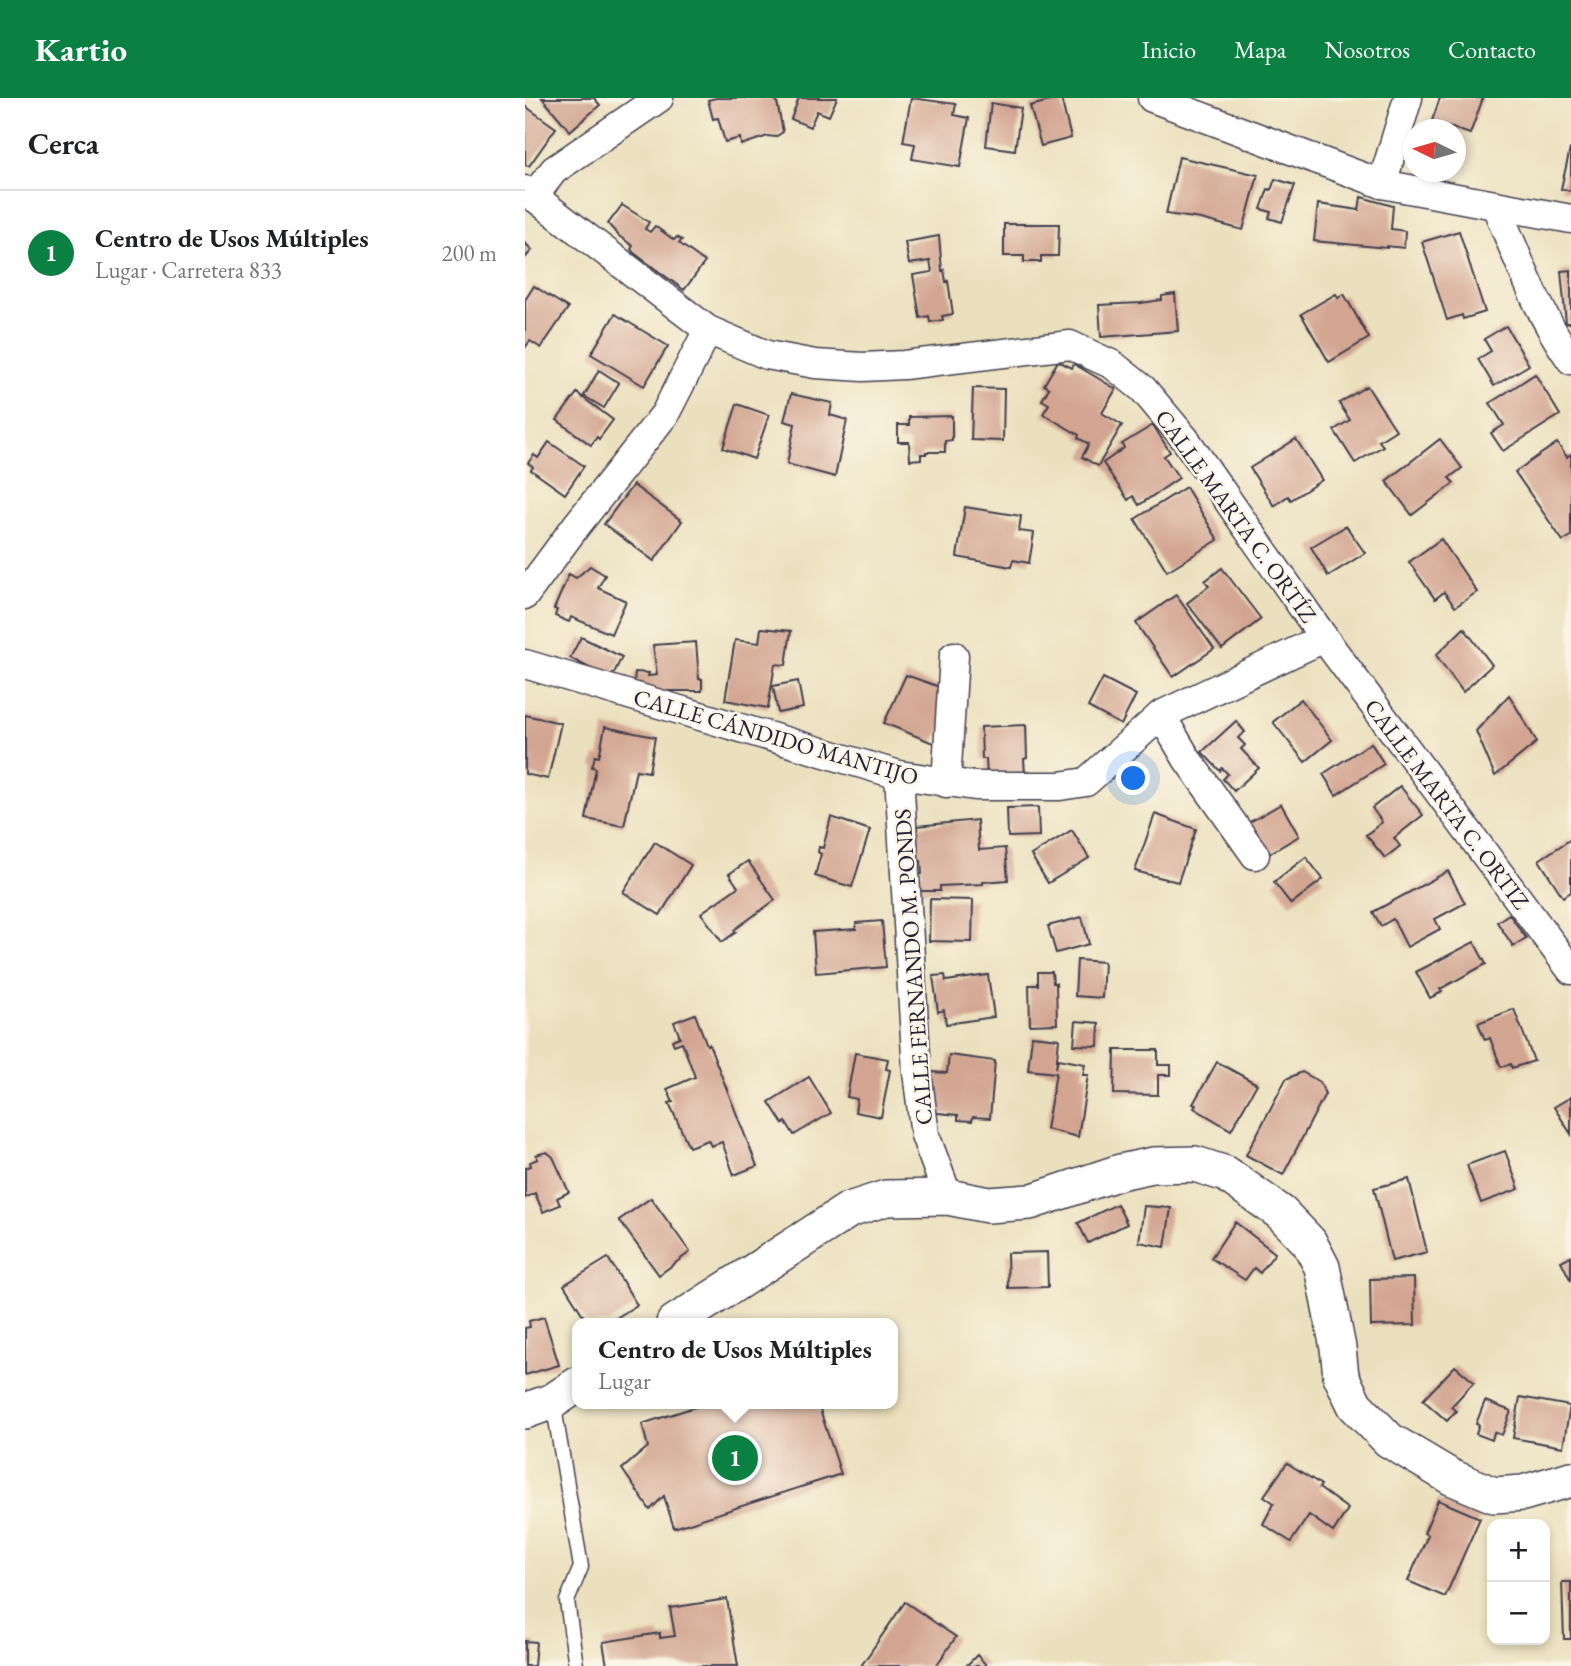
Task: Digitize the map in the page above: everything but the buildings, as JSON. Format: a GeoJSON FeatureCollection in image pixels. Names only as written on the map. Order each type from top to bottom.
{"type":"FeatureCollection","features":[{"type":"Feature","properties":{"kind":"street"},"geometry":{"type":"LineString","coordinates":[[525,595],[665,414],[708,330],[529,193],[554,170],[659,98]]}},
{"type":"Feature","properties":{"kind":"street"},"geometry":{"type":"LineString","coordinates":[[1152,98],[1382,184],[1571,219]]}},
{"type":"Feature","properties":{"kind":"street"},"geometry":{"type":"LineString","coordinates":[[1382,184],[1408,98]]}},
{"type":"Feature","properties":{"kind":"street"},"geometry":{"type":"LineString","coordinates":[[1496,206],[1560,346],[1571,360]]}},
{"type":"Feature","properties":{"kind":"street","name":"CALLE MARTA C. ORTÍZ"},"geometry":{"type":"LineString","coordinates":[[708,330],[767,355],[815,364],[863,367],[904,365],[1070,345],[1112,365],[1143,389],[1185,439],[1324,638]]}},
{"type":"Feature","properties":{"kind":"street","name":"CALLE CÁNDIDO MANTIJO"},"geometry":{"type":"LineString","coordinates":[[525,664],[899,775],[946,783],[1060,786],[1086,782],[1161,715],[1324,638]]}},
{"type":"Feature","properties":{"kind":"street","name":"CALLE MARTA C. ORTIZ"},"geometry":{"type":"LineString","coordinates":[[1324,638],[1571,970]]}},
{"type":"Feature","properties":{"kind":"street"},"geometry":{"type":"LineString","coordinates":[[946,783],[954,656]]}},
{"type":"Feature","properties":{"kind":"street"},"geometry":{"type":"LineString","coordinates":[[1161,715],[1187,759],[1255,855]]}},
{"type":"Feature","properties":{"kind":"street","name":"CALLE FERNANDO M. PONDS"},"geometry":{"type":"LineString","coordinates":[[899,775],[917,1072],[925,1135],[948,1197]]}},
{"type":"Feature","properties":{"kind":"street"},"geometry":{"type":"LineString","coordinates":[[682,1318],[849,1210],[886,1198],[948,1197],[988,1205],[1030,1202],[1120,1172],[1153,1165],[1195,1164],[1226,1174],[1281,1213],[1308,1242],[1322,1267],[1341,1376],[1355,1405],[1389,1440],[1451,1477],[1494,1494],[1523,1493],[1571,1479]]}},
{"type":"Feature","properties":{"kind":"lane"},"geometry":{"type":"LineString","coordinates":[[552,1399],[581,1567],[567,1601],[576,1666]]}},
{"type":"Feature","properties":{"kind":"place","name":"Centro de Usos Múltiples"},"geometry":{"type":"Point","coordinates":[735,1458]}}]}
